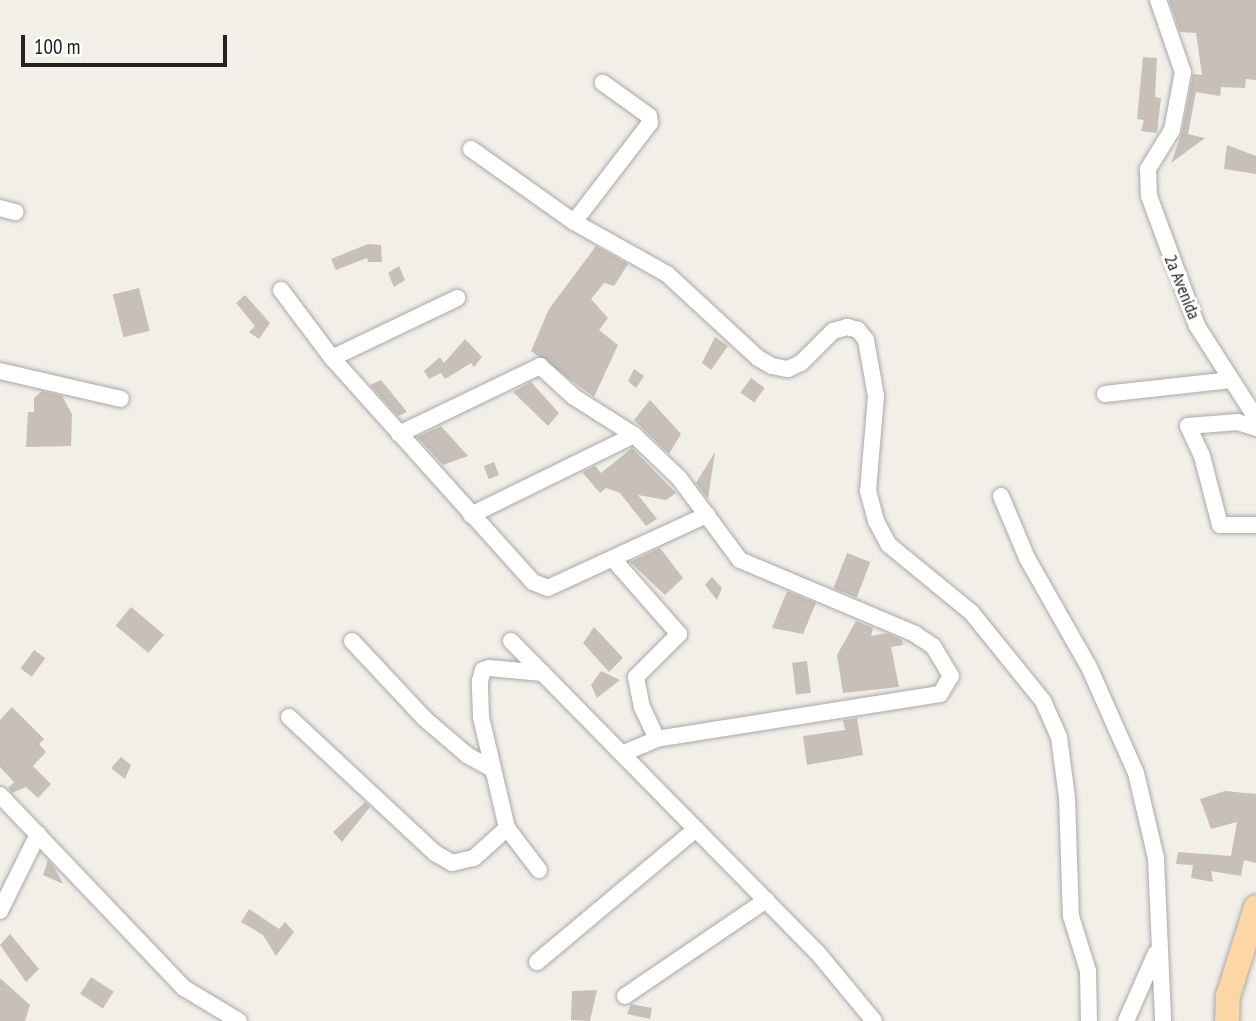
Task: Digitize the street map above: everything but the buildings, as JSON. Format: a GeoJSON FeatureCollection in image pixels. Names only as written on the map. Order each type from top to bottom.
{"type":"FeatureCollection","features":[{"type":"Feature","properties":{"kind":"main road"},"geometry":{"type":"LineString","coordinates":[[1227,1021],[1228,996],[1256,907]]}},
{"type":"Feature","properties":{"kind":"street","name":"2a Avenida"},"geometry":{"type":"LineString","coordinates":[[1158,0],[1183,72],[1181,100],[1164,148],[1148,169],[1149,196],[1197,326],[1256,418]]}},
{"type":"Feature","properties":{"kind":"street"},"geometry":{"type":"LineString","coordinates":[[573,222],[650,123],[649,116],[603,83]]}},
{"type":"Feature","properties":{"kind":"street"},"geometry":{"type":"LineString","coordinates":[[471,149],[573,222],[667,274],[758,358],[772,366],[788,369],[801,363],[833,331],[847,327],[858,330],[866,340],[876,396],[868,491],[876,521],[889,545],[971,611],[1043,701],[1059,737],[1067,798],[1071,916],[1088,971],[1088,1021]]}},
{"type":"Feature","properties":{"kind":"street"},"geometry":{"type":"LineString","coordinates":[[281,290],[332,358],[533,582],[548,588],[708,515]]}},
{"type":"Feature","properties":{"kind":"street"},"geometry":{"type":"LineString","coordinates":[[332,358],[457,298]]}},
{"type":"Feature","properties":{"kind":"street"},"geometry":{"type":"LineString","coordinates":[[399,434],[540,366],[574,397],[634,435],[679,478],[740,560],[915,634],[933,646],[951,676],[940,694],[657,739],[624,753]]}},
{"type":"Feature","properties":{"kind":"street"},"geometry":{"type":"LineString","coordinates":[[0,371],[121,399]]}},
{"type":"Feature","properties":{"kind":"street"},"geometry":{"type":"LineString","coordinates":[[1105,394],[1231,380]]}},
{"type":"Feature","properties":{"kind":"street"},"geometry":{"type":"LineString","coordinates":[[1256,428],[1238,422],[1188,426],[1202,456],[1220,526],[1256,525]]}},
{"type":"Feature","properties":{"kind":"street"},"geometry":{"type":"LineString","coordinates":[[471,515],[634,435]]}},
{"type":"Feature","properties":{"kind":"street"},"geometry":{"type":"LineString","coordinates":[[1001,496],[1027,558],[1089,667],[1136,773],[1156,859],[1157,951],[1163,1021]]}},
{"type":"Feature","properties":{"kind":"street"},"geometry":{"type":"LineString","coordinates":[[613,559],[679,634],[636,677],[642,707],[657,739]]}},
{"type":"Feature","properties":{"kind":"street"},"geometry":{"type":"LineString","coordinates":[[352,641],[425,719],[467,755],[492,769]]}},
{"type":"Feature","properties":{"kind":"street"},"geometry":{"type":"LineString","coordinates":[[511,641],[766,900],[874,1021]]}},
{"type":"Feature","properties":{"kind":"street"},"geometry":{"type":"LineString","coordinates":[[539,870],[507,828],[481,717],[483,670],[543,673]]}},
{"type":"Feature","properties":{"kind":"street"},"geometry":{"type":"LineString","coordinates":[[289,717],[435,853],[452,863],[474,858],[507,828]]}},
{"type":"Feature","properties":{"kind":"street"},"geometry":{"type":"LineString","coordinates":[[0,795],[184,988],[239,1021]]}},
{"type":"Feature","properties":{"kind":"street"},"geometry":{"type":"LineString","coordinates":[[537,962],[696,829]]}},
{"type":"Feature","properties":{"kind":"street"},"geometry":{"type":"LineString","coordinates":[[0,911],[38,834]]}},
{"type":"Feature","properties":{"kind":"street"},"geometry":{"type":"LineString","coordinates":[[625,996],[766,900]]}},
{"type":"Feature","properties":{"kind":"street"},"geometry":{"type":"LineString","coordinates":[[1126,1021],[1157,951]]}}]}
